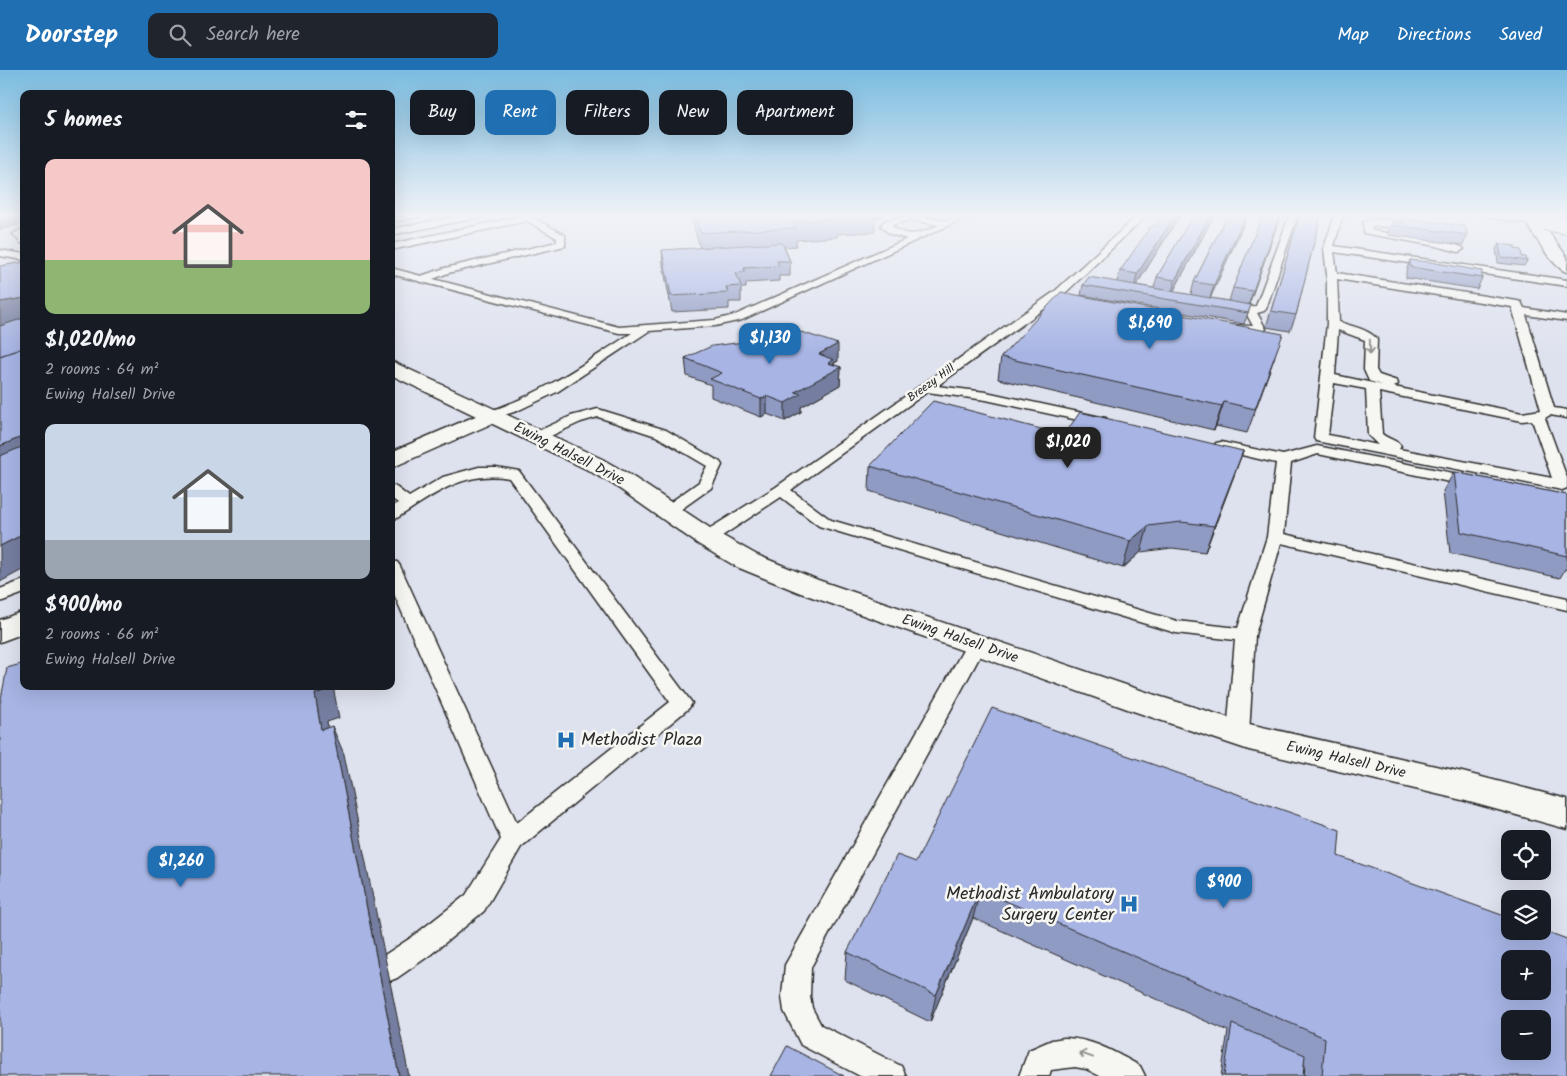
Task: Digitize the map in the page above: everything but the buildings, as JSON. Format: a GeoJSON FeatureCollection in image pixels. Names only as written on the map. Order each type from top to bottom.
{"type":"FeatureCollection","features":[{"type":"Feature","properties":{"kind":"street","name":"Ewing Halsell Drive"},"geometry":{"type":"LineString","coordinates":[[395,369],[539,436],[608,472],[707,538],[747,561],[808,586],[1238,733],[1358,763],[1462,786],[1567,814]]}},
{"type":"Feature","properties":{"kind":"street"},"geometry":{"type":"LineString","coordinates":[[395,460],[492,415]]}},
{"type":"Feature","properties":{"kind":"street"},"geometry":{"type":"LineString","coordinates":[[0,632],[20,623]]}},
{"type":"Feature","properties":{"kind":"lane"},"geometry":{"type":"LineString","coordinates":[[422,279],[445,271],[489,261]]}},
{"type":"Feature","properties":{"kind":"lane"},"geometry":{"type":"LineString","coordinates":[[395,272],[619,330],[715,323],[738,318],[864,261]]}},
{"type":"Feature","properties":{"kind":"lane","name":"Breezy Hill"},"geometry":{"type":"LineString","coordinates":[[707,538],[782,490],[923,388],[1058,294],[1096,261]]}},
{"type":"Feature","properties":{"kind":"lane"},"geometry":{"type":"LineString","coordinates":[[1217,306],[1250,310],[1260,309],[1277,261]]}},
{"type":"Feature","properties":{"kind":"lane"},"geometry":{"type":"LineString","coordinates":[[1330,261],[1333,324],[1321,438],[1530,478]]}},
{"type":"Feature","properties":{"kind":"lane"},"geometry":{"type":"LineString","coordinates":[[1355,261],[1354,266],[1372,274],[1517,304],[1567,318]]}},
{"type":"Feature","properties":{"kind":"lane"},"geometry":{"type":"LineString","coordinates":[[1418,261],[1567,283]]}},
{"type":"Feature","properties":{"kind":"lane"},"geometry":{"type":"LineString","coordinates":[[1332,275],[1517,304]]}},
{"type":"Feature","properties":{"kind":"lane"},"geometry":{"type":"LineString","coordinates":[[1076,280],[1090,282]]}},
{"type":"Feature","properties":{"kind":"lane"},"geometry":{"type":"LineString","coordinates":[[1058,294],[1078,297]]}},
{"type":"Feature","properties":{"kind":"lane"},"geometry":{"type":"LineString","coordinates":[[1517,304],[1562,492]]}},
{"type":"Feature","properties":{"kind":"lane"},"geometry":{"type":"LineString","coordinates":[[1218,324],[1246,330],[1260,329],[1250,310]]}},
{"type":"Feature","properties":{"kind":"lane"},"geometry":{"type":"LineString","coordinates":[[1333,324],[1371,339],[1370,370],[1374,378],[1393,385],[1542,413],[1567,414]]}},
{"type":"Feature","properties":{"kind":"lane"},"geometry":{"type":"LineString","coordinates":[[492,415],[516,409],[648,328]]}},
{"type":"Feature","properties":{"kind":"lane"},"geometry":{"type":"LineString","coordinates":[[1328,378],[1522,417],[1542,413]]}},
{"type":"Feature","properties":{"kind":"lane"},"geometry":{"type":"LineString","coordinates":[[1372,386],[1375,435],[1383,442],[1396,447],[1508,470],[1562,492]]}},
{"type":"Feature","properties":{"kind":"lane"},"geometry":{"type":"LineString","coordinates":[[923,388],[986,396],[1120,425]]}},
{"type":"Feature","properties":{"kind":"lane"},"geometry":{"type":"LineString","coordinates":[[539,436],[576,419],[598,413],[661,433],[715,465],[706,485],[667,512]]}},
{"type":"Feature","properties":{"kind":"lane"},"geometry":{"type":"LineString","coordinates":[[1207,443],[1284,460],[1317,450],[1562,492]]}},
{"type":"Feature","properties":{"kind":"lane"},"geometry":{"type":"LineString","coordinates":[[1238,733],[1245,635],[1275,537],[1284,460]]}},
{"type":"Feature","properties":{"kind":"lane"},"geometry":{"type":"LineString","coordinates":[[387,969],[421,946],[475,903],[513,840],[682,703],[514,474],[497,470],[479,471],[460,476],[437,486],[395,513]]}},
{"type":"Feature","properties":{"kind":"lane"},"geometry":{"type":"LineString","coordinates":[[782,490],[825,523],[1176,627],[1245,635]]}},
{"type":"Feature","properties":{"kind":"lane"},"geometry":{"type":"LineString","coordinates":[[395,493],[409,504]]}},
{"type":"Feature","properties":{"kind":"lane"},"geometry":{"type":"LineString","coordinates":[[1275,537],[1567,604]]}},
{"type":"Feature","properties":{"kind":"lane"},"geometry":{"type":"LineString","coordinates":[[395,575],[513,840]]}},
{"type":"Feature","properties":{"kind":"lane"},"geometry":{"type":"LineString","coordinates":[[0,596],[20,588]]}},
{"type":"Feature","properties":{"kind":"lane"},"geometry":{"type":"LineString","coordinates":[[891,1076],[810,1035],[798,1011],[796,996],[798,965],[976,645]]}},
{"type":"Feature","properties":{"kind":"lane"},"geometry":{"type":"LineString","coordinates":[[1034,1076],[1039,1060],[1054,1052],[1069,1050],[1086,1055],[1130,1076]]}},
{"type":"Feature","properties":{"kind":"place","name":"Methodist Plaza"},"geometry":{"type":"Point","coordinates":[566,740]}},
{"type":"Feature","properties":{"kind":"place","name":"Methodist Ambulatory Surgery Center"},"geometry":{"type":"Point","coordinates":[1129,904]}}]}
